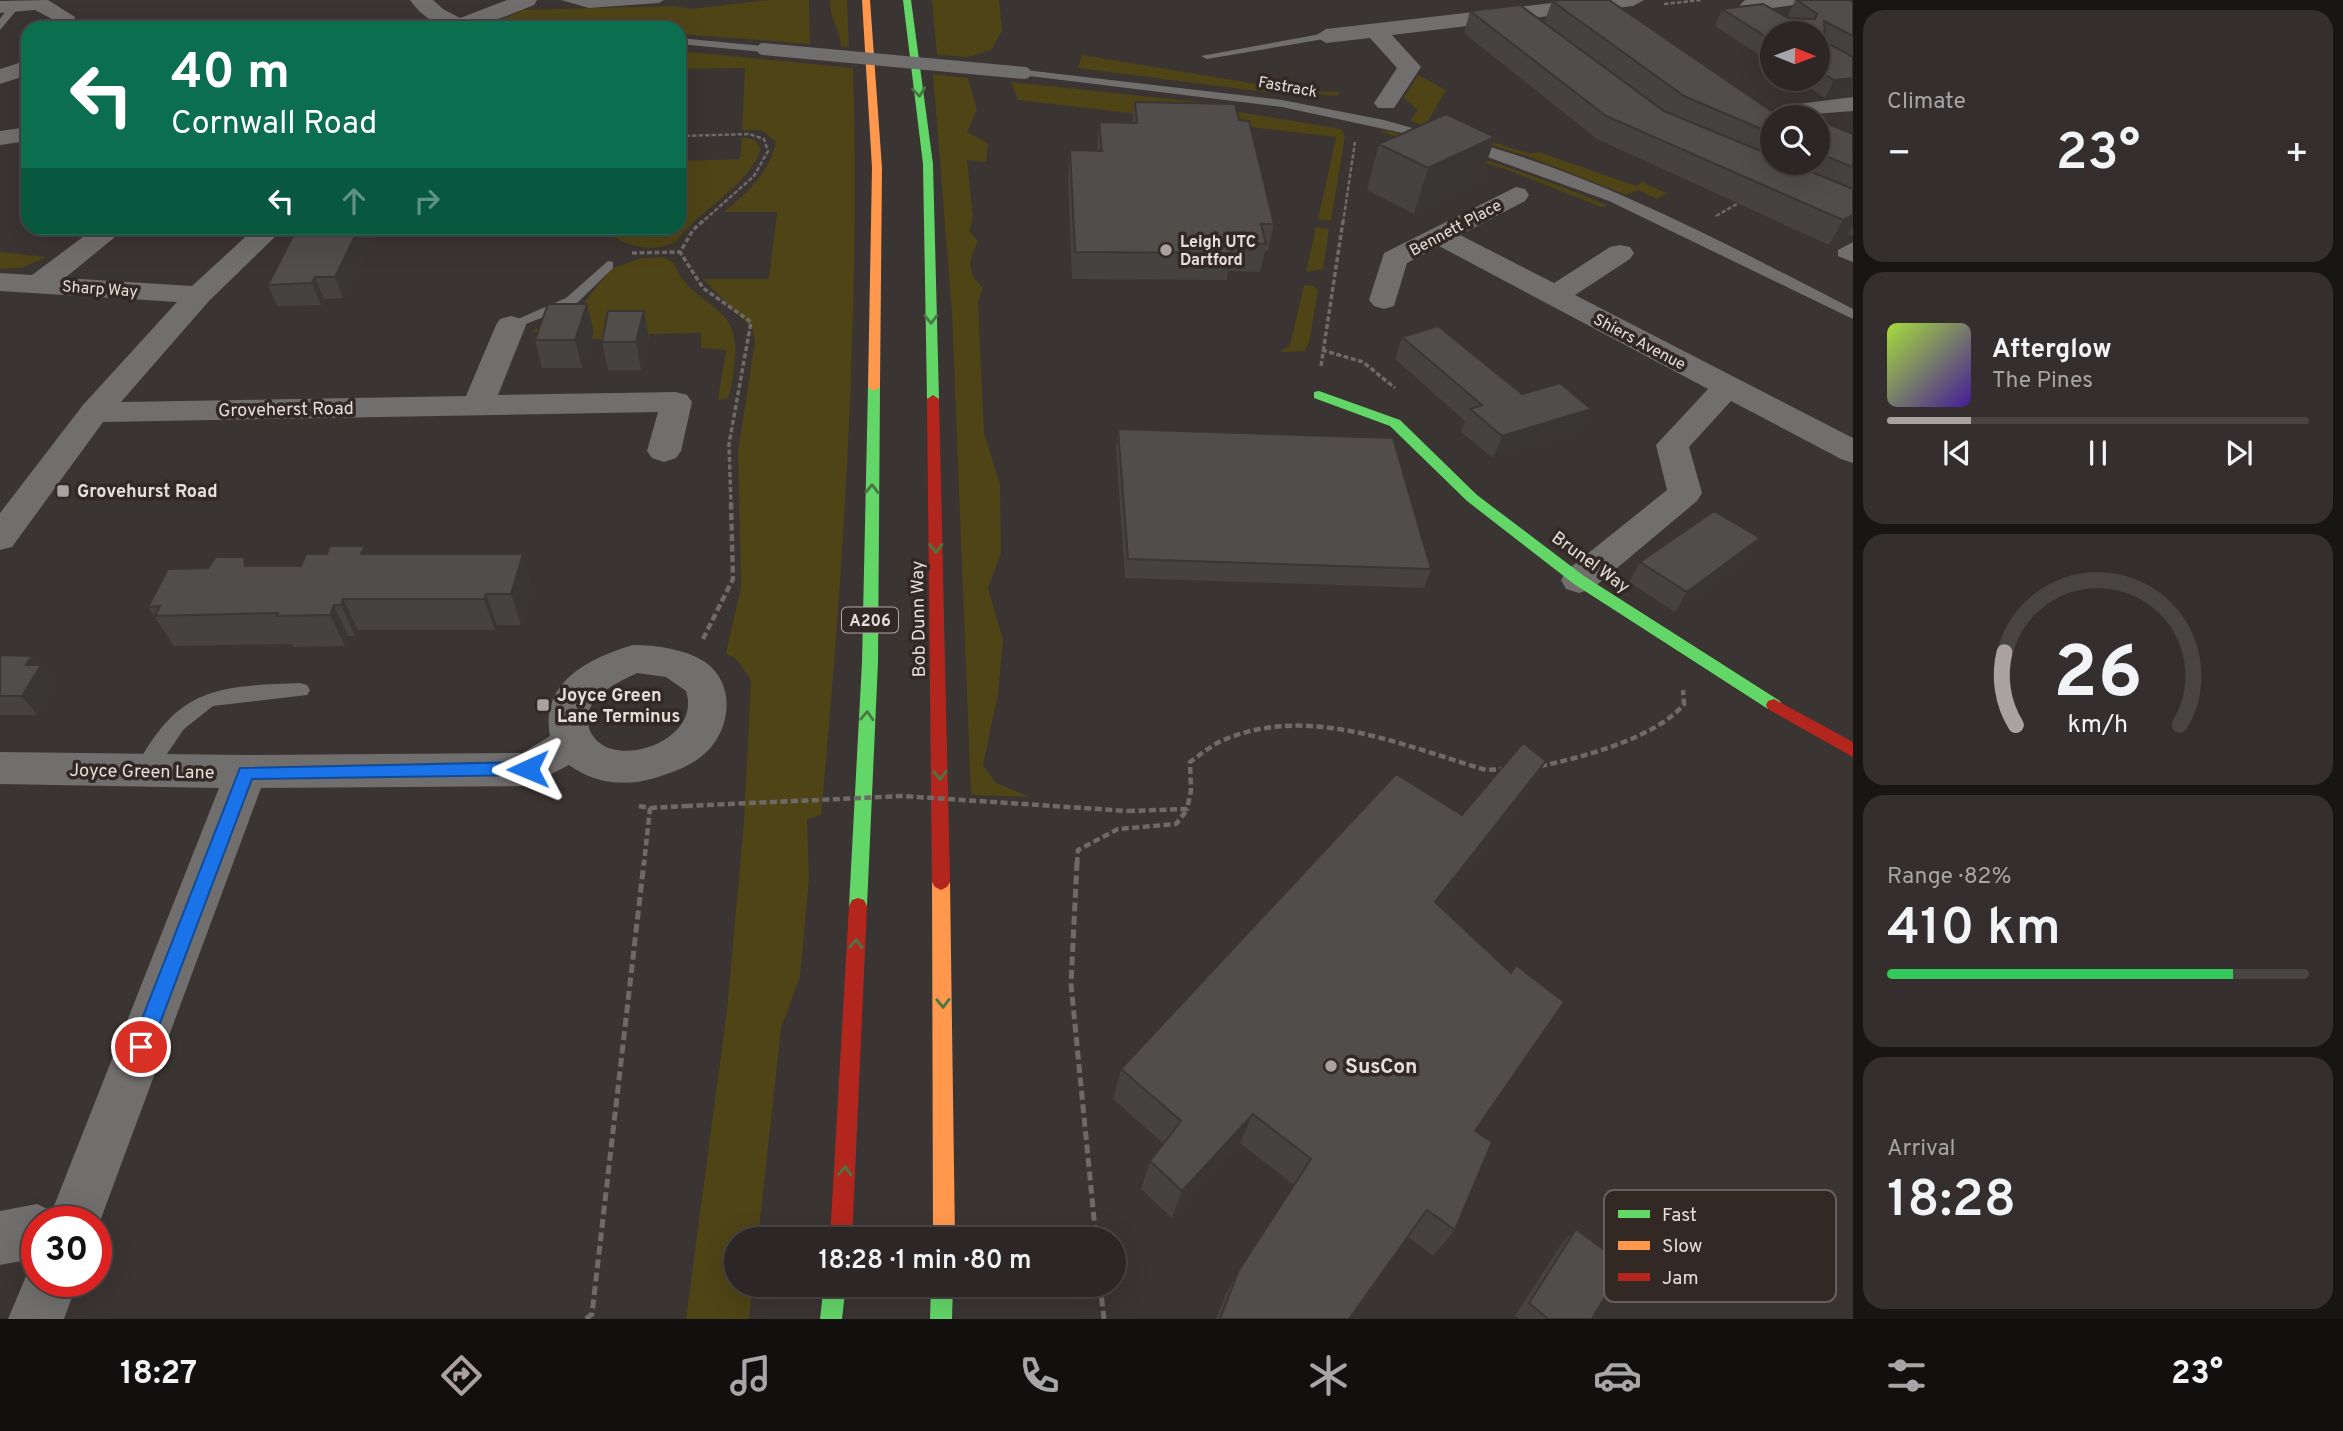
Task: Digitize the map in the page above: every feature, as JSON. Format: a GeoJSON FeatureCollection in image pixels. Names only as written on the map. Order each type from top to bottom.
{"type":"FeatureCollection","features":[{"type":"Feature","properties":{"kind":"main road","name":"A206"},"geometry":{"type":"LineString","coordinates":[[842,1227],[870,662],[877,168],[866,0]]}},
{"type":"Feature","properties":{"kind":"main road","name":"Bob Dunn Way"},"geometry":{"type":"LineString","coordinates":[[907,0],[928,164],[939,682],[944,1227]]}},
{"type":"Feature","properties":{"kind":"main road","name":"Brunel Way"},"geometry":{"type":"LineString","coordinates":[[1319,395],[1395,423],[1472,498],[1579,580],[1754,693],[1853,750]]}},
{"type":"Feature","properties":{"kind":"main road"},"geometry":{"type":"LineString","coordinates":[[831,1319],[834,1297]]}},
{"type":"Feature","properties":{"kind":"main road"},"geometry":{"type":"LineString","coordinates":[[941,1319],[942,1297]]}},
{"type":"Feature","properties":{"kind":"street"},"geometry":{"type":"LineString","coordinates":[[421,0],[447,21]]}},
{"type":"Feature","properties":{"kind":"street"},"geometry":{"type":"LineString","coordinates":[[472,21],[526,0]]}},
{"type":"Feature","properties":{"kind":"street"},"geometry":{"type":"LineString","coordinates":[[1326,36],[1633,0]]}},
{"type":"Feature","properties":{"kind":"street"},"geometry":{"type":"LineString","coordinates":[[1777,21],[1751,5],[1786,0]]}},
{"type":"Feature","properties":{"kind":"street"},"geometry":{"type":"LineString","coordinates":[[7,6],[38,4],[64,17],[63,21]]}},
{"type":"Feature","properties":{"kind":"street"},"geometry":{"type":"LineString","coordinates":[[1513,14],[1544,38]]}},
{"type":"Feature","properties":{"kind":"street"},"geometry":{"type":"LineString","coordinates":[[1374,114],[1409,67],[1375,30]]}},
{"type":"Feature","properties":{"kind":"street"},"geometry":{"type":"LineString","coordinates":[[0,77],[21,70]]}},
{"type":"Feature","properties":{"kind":"street"},"geometry":{"type":"LineString","coordinates":[[1830,107],[1853,104]]}},
{"type":"Feature","properties":{"kind":"street"},"geometry":{"type":"LineString","coordinates":[[0,138],[21,135]]}},
{"type":"Feature","properties":{"kind":"street","name":"Bennett Place"},"geometry":{"type":"LineString","coordinates":[[1384,300],[1394,259],[1516,195]]}},
{"type":"Feature","properties":{"kind":"street"},"geometry":{"type":"LineString","coordinates":[[40,283],[103,235]]}},
{"type":"Feature","properties":{"kind":"street"},"geometry":{"type":"LineString","coordinates":[[0,538],[94,412],[199,295],[263,235]]}},
{"type":"Feature","properties":{"kind":"street","name":"Shiers Avenue"},"geometry":{"type":"LineString","coordinates":[[1439,235],[1853,452]]}},
{"type":"Feature","properties":{"kind":"street"},"geometry":{"type":"LineString","coordinates":[[1554,296],[1620,253]]}},
{"type":"Feature","properties":{"kind":"street","name":"Sharp Way"},"geometry":{"type":"LineString","coordinates":[[0,282],[199,295]]}},
{"type":"Feature","properties":{"kind":"street"},"geometry":{"type":"LineString","coordinates":[[478,405],[511,325]]}},
{"type":"Feature","properties":{"kind":"street"},"geometry":{"type":"LineString","coordinates":[[1579,580],[1685,493],[1672,445],[1727,387]]}},
{"type":"Feature","properties":{"kind":"street","name":"Groveherst Road"},"geometry":{"type":"LineString","coordinates":[[94,412],[676,402],[664,451]]}},
{"type":"Feature","properties":{"kind":"street"},"geometry":{"type":"LineString","coordinates":[[633,659],[657,659],[688,670],[702,683],[708,698],[707,717],[699,734],[682,750],[653,764],[628,768],[584,753],[566,725],[568,706],[586,680],[606,667],[633,659]]}},
{"type":"Feature","properties":{"kind":"street","name":"Joyce Green Lane"},"geometry":{"type":"LineString","coordinates":[[0,768],[246,772],[528,769],[584,753]]}},
{"type":"Feature","properties":{"kind":"street"},"geometry":{"type":"LineString","coordinates":[[80,1206],[246,772]]}},
{"type":"Feature","properties":{"kind":"street"},"geometry":{"type":"LineString","coordinates":[[0,1238],[21,1234]]}},
{"type":"Feature","properties":{"kind":"street"},"geometry":{"type":"LineString","coordinates":[[36,1319],[45,1297]]}},
{"type":"Feature","properties":{"kind":"lane"},"geometry":{"type":"LineString","coordinates":[[566,0],[589,5],[659,0]]}},
{"type":"Feature","properties":{"kind":"lane"},"geometry":{"type":"LineString","coordinates":[[0,27],[7,6]]}},
{"type":"Feature","properties":{"kind":"lane"},"geometry":{"type":"LineString","coordinates":[[1207,56],[1326,36]]}},
{"type":"Feature","properties":{"kind":"lane","name":"Fastrack"},"geometry":{"type":"LineString","coordinates":[[686,42],[1201,90],[1374,114],[1559,176],[1677,227],[1853,315]]}},
{"type":"Feature","properties":{"kind":"lane"},"geometry":{"type":"LineString","coordinates":[[1853,246],[1843,253],[1853,258]]}},
{"type":"Feature","properties":{"kind":"lane"},"geometry":{"type":"LineString","coordinates":[[511,325],[571,301],[608,265]]}},
{"type":"Feature","properties":{"kind":"lane"},"geometry":{"type":"LineString","coordinates":[[144,771],[168,731],[202,700],[225,694],[300,690]]}},
{"type":"Feature","properties":{"kind":"path"},"geometry":{"type":"LineString","coordinates":[[1319,395],[1322,350],[1355,137],[1374,114]]}},
{"type":"Feature","properties":{"kind":"path"},"geometry":{"type":"LineString","coordinates":[[680,251],[693,230],[754,176],[768,151],[764,139],[749,134],[686,136]]}},
{"type":"Feature","properties":{"kind":"path"},"geometry":{"type":"LineString","coordinates":[[1713,218],[1746,199]]}},
{"type":"Feature","properties":{"kind":"path"},"geometry":{"type":"LineString","coordinates":[[620,253],[680,251]]}},
{"type":"Feature","properties":{"kind":"path"},"geometry":{"type":"LineString","coordinates":[[680,251],[704,288],[751,322],[729,444],[733,579],[688,670]]}},
{"type":"Feature","properties":{"kind":"path"},"geometry":{"type":"LineString","coordinates":[[1530,768],[1590,756],[1674,716],[1684,704],[1683,685]]}},
{"type":"Feature","properties":{"kind":"path"},"geometry":{"type":"LineString","coordinates":[[1095,1227],[1071,984],[1078,850],[1118,829],[1176,824],[1187,809],[1191,791],[1190,761],[1212,742],[1256,727],[1317,724],[1366,734],[1486,770],[1508,769]]}},
{"type":"Feature","properties":{"kind":"path"},"geometry":{"type":"LineString","coordinates":[[584,753],[601,797],[650,808],[903,796],[1128,811],[1187,809]]}},
{"type":"Feature","properties":{"kind":"path"},"geometry":{"type":"LineString","coordinates":[[586,1319],[592,1314],[650,808]]}},
{"type":"Feature","properties":{"kind":"path"},"geometry":{"type":"LineString","coordinates":[[1101,1297],[1104,1319]]}},
{"type":"Feature","properties":{"kind":"shaded area"},"geometry":{"type":"Polygon","coordinates":[[[769,0],[809,0],[810,44],[686,35],[686,21],[499,21],[523,10],[673,6],[691,9],[769,0]]]}},
{"type":"Feature","properties":{"kind":"shaded area"},"geometry":{"type":"Polygon","coordinates":[[[830,0],[847,0],[849,47],[841,47],[830,0]]]}},
{"type":"Feature","properties":{"kind":"shaded area"},"geometry":{"type":"Polygon","coordinates":[[[932,0],[999,0],[1002,31],[991,50],[969,57],[937,55],[932,0]]]}},
{"type":"Feature","properties":{"kind":"shaded area"},"geometry":{"type":"Polygon","coordinates":[[[686,52],[853,68],[854,255],[843,535],[821,815],[807,819],[809,878],[800,977],[781,1028],[759,1227],[724,1227],[724,1297],[752,1297],[749,1319],[686,1319],[727,1010],[744,821],[751,680],[737,660],[726,653],[741,587],[738,452],[755,341],[752,328],[703,279],[769,279],[777,212],[724,212],[762,173],[776,142],[761,130],[742,130],[745,68],[686,69],[686,52]]]}},
{"type":"Feature","properties":{"kind":"shaded area"},"geometry":{"type":"Polygon","coordinates":[[[1082,55],[1299,91],[1340,92],[1337,96],[1276,90],[1272,93],[1078,68],[1082,55]]]}},
{"type":"Feature","properties":{"kind":"shaded area"},"geometry":{"type":"Polygon","coordinates":[[[933,74],[968,78],[977,110],[967,132],[988,143],[986,162],[967,160],[973,219],[969,231],[978,241],[970,266],[983,288],[978,302],[984,433],[1000,484],[1001,553],[988,588],[1003,640],[998,694],[983,765],[996,783],[1030,797],[971,795],[952,313],[933,74]]]}},
{"type":"Feature","properties":{"kind":"shaded area"},"geometry":{"type":"Polygon","coordinates":[[[1418,75],[1446,90],[1428,121],[1530,154],[1539,152],[1636,186],[1642,182],[1667,193],[1657,199],[1638,190],[1627,195],[1524,155],[1410,121],[1418,110],[1404,98],[1418,75]]]}},
{"type":"Feature","properties":{"kind":"shaded area"},"geometry":{"type":"Polygon","coordinates":[[[1011,82],[1198,102],[1202,106],[1341,129],[1345,136],[1331,221],[1318,219],[1336,137],[1018,100],[1011,82]]]}},
{"type":"Feature","properties":{"kind":"shaded area"},"geometry":{"type":"Polygon","coordinates":[[[1378,131],[1405,134],[1447,147],[1528,174],[1607,205],[1601,207],[1508,170],[1378,131]]]}},
{"type":"Feature","properties":{"kind":"shaded area"},"geometry":{"type":"Polygon","coordinates":[[[742,137],[755,140],[761,149],[745,175],[686,230],[686,161],[740,159],[742,137]]]}},
{"type":"Feature","properties":{"kind":"shaded area"},"geometry":{"type":"Polygon","coordinates":[[[1316,227],[1329,229],[1323,269],[1306,272],[1316,227]]]}},
{"type":"Feature","properties":{"kind":"shaded area"},"geometry":{"type":"Polygon","coordinates":[[[615,235],[682,235],[677,241],[655,248],[630,244],[615,235]]]}},
{"type":"Feature","properties":{"kind":"shaded area"},"geometry":{"type":"Polygon","coordinates":[[[0,252],[47,257],[21,268],[0,269],[0,252]]]}},
{"type":"Feature","properties":{"kind":"shaded area"},"geometry":{"type":"Polygon","coordinates":[[[663,257],[674,263],[692,290],[714,307],[732,329],[735,345],[734,366],[727,399],[718,400],[726,350],[701,348],[701,333],[650,334],[649,339],[591,339],[593,332],[530,332],[583,304],[611,269],[641,258],[663,257]]]}},
{"type":"Feature","properties":{"kind":"shaded area"},"geometry":{"type":"Polygon","coordinates":[[[1304,285],[1318,290],[1309,343],[1304,351],[1280,352],[1290,345],[1304,285]]]}},
{"type":"Feature","properties":{"kind":"building"},"geometry":{"type":"Polygon","coordinates":[[[1609,0],[1762,105],[1760,105],[1760,128],[1684,96],[1552,1],[1609,0]]]}},
{"type":"Feature","properties":{"kind":"building"},"geometry":{"type":"Polygon","coordinates":[[[1797,0],[1853,2],[1853,36],[1830,24],[1830,21],[1760,21],[1760,33],[1722,9],[1763,4],[1788,18],[1815,19],[1817,14],[1797,0]]]}},
{"type":"Feature","properties":{"kind":"building"},"geometry":{"type":"Polygon","coordinates":[[[1520,5],[1664,111],[1760,151],[1760,175],[1819,175],[1853,189],[1853,215],[1843,220],[1606,116],[1470,11],[1520,5]]]}},
{"type":"Feature","properties":{"kind":"building"},"geometry":{"type":"Polygon","coordinates":[[[1830,45],[1853,57],[1853,78],[1834,80],[1830,78],[1830,45]]]}},
{"type":"Feature","properties":{"kind":"building"},"geometry":{"type":"Polygon","coordinates":[[[1135,102],[1235,104],[1239,120],[1249,121],[1274,224],[1261,224],[1266,244],[1230,243],[1232,253],[1075,252],[1070,150],[1102,151],[1099,122],[1137,123],[1135,102]]]}},
{"type":"Feature","properties":{"kind":"building"},"geometry":{"type":"Polygon","coordinates":[[[1446,114],[1495,137],[1428,168],[1379,144],[1446,114]]]}},
{"type":"Feature","properties":{"kind":"building"},"geometry":{"type":"Polygon","coordinates":[[[1830,125],[1853,134],[1853,167],[1830,158],[1830,125]]]}},
{"type":"Feature","properties":{"kind":"building"},"geometry":{"type":"Polygon","coordinates":[[[293,235],[356,235],[335,277],[315,277],[312,283],[268,285],[293,235]]]}},
{"type":"Feature","properties":{"kind":"building"},"geometry":{"type":"Polygon","coordinates":[[[548,304],[587,304],[575,340],[535,340],[548,304]]]}},
{"type":"Feature","properties":{"kind":"building"},"geometry":{"type":"Polygon","coordinates":[[[608,311],[644,311],[636,342],[602,342],[608,311]]]}},
{"type":"Feature","properties":{"kind":"building"},"geometry":{"type":"Polygon","coordinates":[[[1438,326],[1522,394],[1560,383],[1591,409],[1502,436],[1470,409],[1482,405],[1402,337],[1438,326]]]}},
{"type":"Feature","properties":{"kind":"building"},"geometry":{"type":"Polygon","coordinates":[[[1118,429],[1393,438],[1431,569],[1128,559],[1118,429]]]}},
{"type":"Feature","properties":{"kind":"building"},"geometry":{"type":"Polygon","coordinates":[[[1714,511],[1760,538],[1687,592],[1640,562],[1714,511]]]}},
{"type":"Feature","properties":{"kind":"building"},"geometry":{"type":"Polygon","coordinates":[[[330,546],[365,546],[361,554],[523,554],[511,594],[486,594],[484,599],[343,599],[341,605],[334,605],[330,615],[277,616],[278,613],[155,616],[160,606],[148,607],[168,569],[208,568],[216,557],[244,557],[245,566],[301,566],[306,554],[327,554],[330,546]]]}},
{"type":"Feature","properties":{"kind":"building"},"geometry":{"type":"Polygon","coordinates":[[[0,655],[32,656],[26,665],[41,665],[22,696],[0,696],[0,655]]]}},
{"type":"Feature","properties":{"kind":"building","name":"SusCon"},"geometry":{"type":"Polygon","coordinates":[[[1523,743],[1546,761],[1435,902],[1511,973],[1516,965],[1564,1002],[1475,1131],[1492,1142],[1455,1230],[1427,1210],[1349,1319],[1220,1319],[1239,1270],[1311,1159],[1253,1114],[1182,1191],[1150,1161],[1181,1121],[1121,1069],[1396,774],[1462,815],[1523,743]]]}},
{"type":"Feature","properties":{"kind":"building"},"geometry":{"type":"Polygon","coordinates":[[[1576,1229],[1604,1250],[1604,1299],[1592,1319],[1548,1319],[1529,1303],[1576,1229]]]}},
{"type":"Feature","properties":{"kind":"traffic: fast"},"geometry":{"type":"LineString","coordinates":[[907,0],[928,164],[933,399]]}},
{"type":"Feature","properties":{"kind":"traffic: fast"},"geometry":{"type":"LineString","coordinates":[[858,906],[870,662],[874,387]]}},
{"type":"Feature","properties":{"kind":"traffic: fast"},"geometry":{"type":"LineString","coordinates":[[1319,395],[1395,423],[1472,498],[1579,580],[1774,705]]}},
{"type":"Feature","properties":{"kind":"traffic: fast"},"geometry":{"type":"LineString","coordinates":[[831,1319],[834,1297]]}},
{"type":"Feature","properties":{"kind":"traffic: fast"},"geometry":{"type":"LineString","coordinates":[[941,1319],[942,1297]]}},
{"type":"Feature","properties":{"kind":"traffic: slow"},"geometry":{"type":"LineString","coordinates":[[866,0],[877,168],[874,387]]}},
{"type":"Feature","properties":{"kind":"traffic: slow"},"geometry":{"type":"LineString","coordinates":[[941,882],[944,1227]]}},
{"type":"Feature","properties":{"kind":"traffic: jam"},"geometry":{"type":"LineString","coordinates":[[933,399],[941,882]]}},
{"type":"Feature","properties":{"kind":"traffic: jam"},"geometry":{"type":"LineString","coordinates":[[1774,705],[1853,750]]}},
{"type":"Feature","properties":{"kind":"traffic: jam"},"geometry":{"type":"LineString","coordinates":[[842,1227],[858,906]]}},
{"type":"Feature","properties":{"kind":"place","name":"Leigh UTC Dartford"},"geometry":{"type":"Point","coordinates":[1166,250]}},
{"type":"Feature","properties":{"kind":"place","name":"Grovehurst Road"},"geometry":{"type":"Point","coordinates":[63,491]}},
{"type":"Feature","properties":{"kind":"place","name":"Joyce Green Lane Terminus"},"geometry":{"type":"Point","coordinates":[543,705]}},
{"type":"Feature","properties":{"kind":"place","name":"SusCon"},"geometry":{"type":"Point","coordinates":[1331,1066]}},
{"type":"Feature","properties":{"kind":"route"},"geometry":{"type":"LineString","coordinates":[[141,1047],[246,772],[528,769]]}}]}
